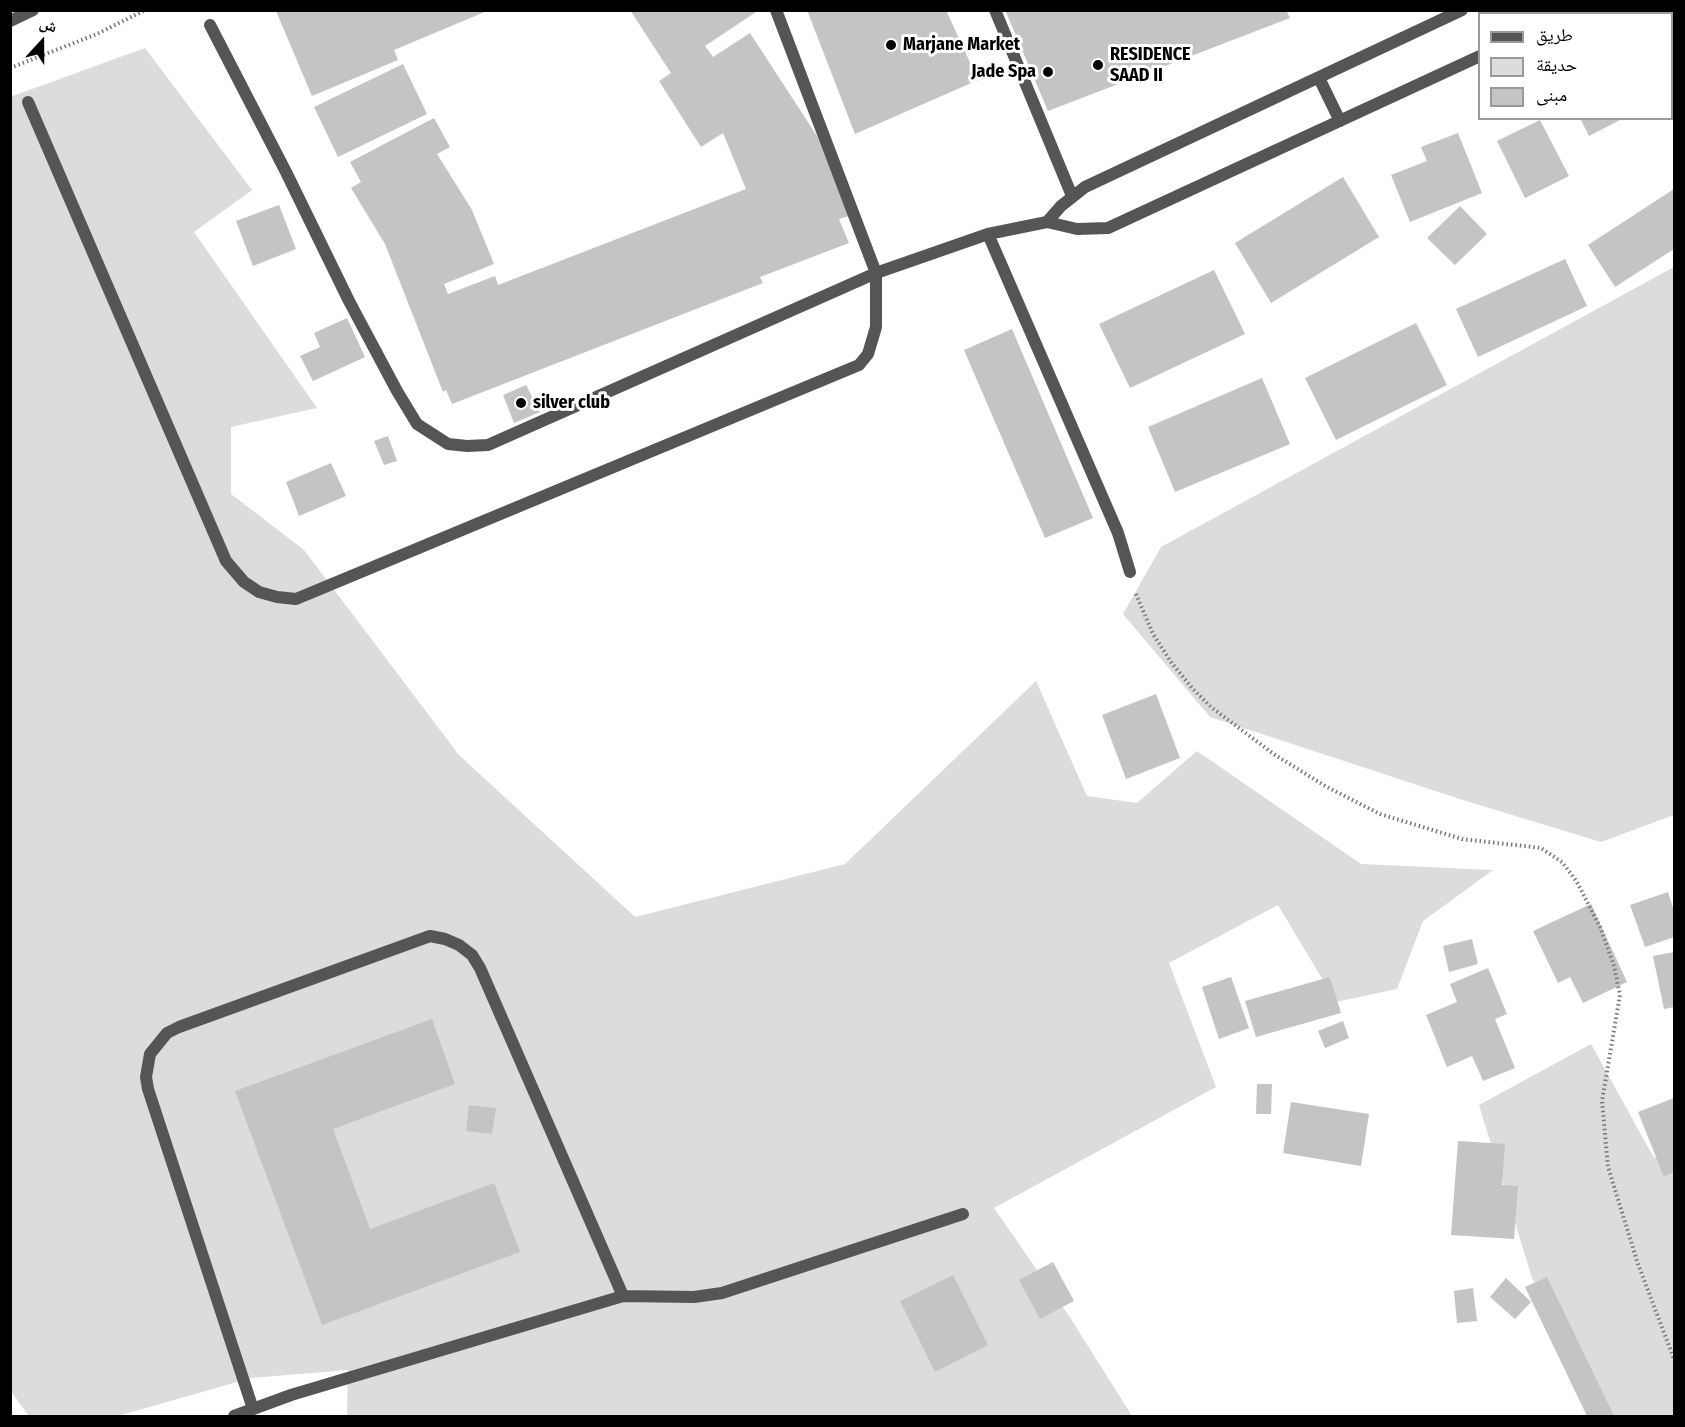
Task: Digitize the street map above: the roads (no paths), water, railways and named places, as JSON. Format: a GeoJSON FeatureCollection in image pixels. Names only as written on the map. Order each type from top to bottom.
{"type":"FeatureCollection","features":[{"type":"Feature","properties":{"kind":"street"},"geometry":{"type":"LineString","coordinates":[[10,21],[33,10]]}},
{"type":"Feature","properties":{"kind":"street"},"geometry":{"type":"LineString","coordinates":[[28,102],[226,561],[244,582],[259,592],[296,599],[859,365],[870,347],[876,327],[876,273],[776,10]]}},
{"type":"Feature","properties":{"kind":"street"},"geometry":{"type":"LineString","coordinates":[[995,10],[1072,196]]}},
{"type":"Feature","properties":{"kind":"street"},"geometry":{"type":"LineString","coordinates":[[1047,222],[1072,196],[1085,188],[1462,10]]}},
{"type":"Feature","properties":{"kind":"street"},"geometry":{"type":"LineString","coordinates":[[210,25],[397,391],[417,424],[448,444],[488,444],[876,273],[988,234],[1047,222],[1077,229],[1108,228],[1478,56]]}},
{"type":"Feature","properties":{"kind":"street"},"geometry":{"type":"LineString","coordinates":[[1319,78],[1340,120]]}},
{"type":"Feature","properties":{"kind":"street"},"geometry":{"type":"LineString","coordinates":[[988,234],[1118,533],[1130,572]]}},
{"type":"Feature","properties":{"kind":"street"},"geometry":{"type":"LineString","coordinates":[[253,1409],[148,1089],[146,1077],[150,1054],[167,1033],[179,1027],[430,936],[459,945],[472,955],[480,968],[623,1296]]}},
{"type":"Feature","properties":{"kind":"street"},"geometry":{"type":"LineString","coordinates":[[234,1416],[302,1391],[623,1296],[694,1298],[715,1294],[963,1214]]}},
{"type":"Feature","properties":{"kind":"place","name":"Marjane Market"},"geometry":{"type":"Point","coordinates":[891,45]}},
{"type":"Feature","properties":{"kind":"place","name":"RESIDENCE SAAD II"},"geometry":{"type":"Point","coordinates":[1098,65]}},
{"type":"Feature","properties":{"kind":"place","name":"Jade Spa"},"geometry":{"type":"Point","coordinates":[1048,72]}},
{"type":"Feature","properties":{"kind":"place","name":"silver club"},"geometry":{"type":"Point","coordinates":[521,403]}}]}
